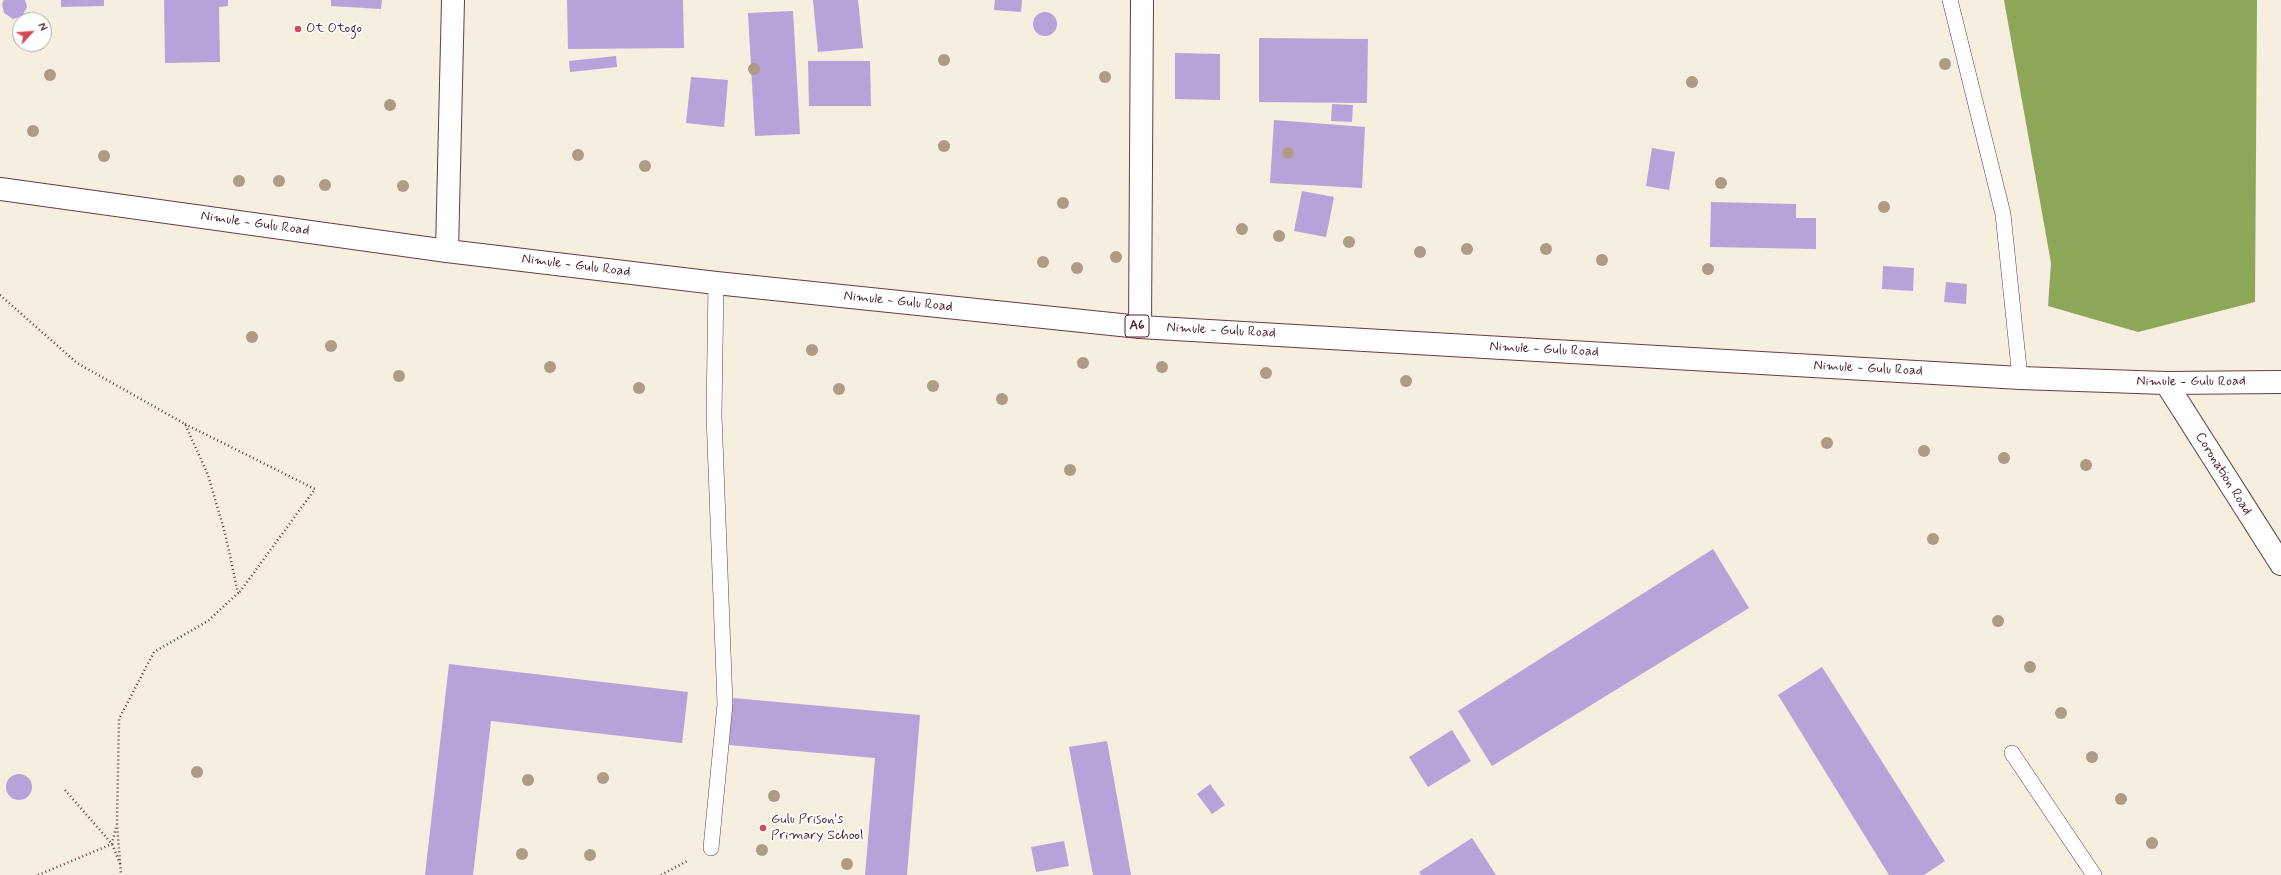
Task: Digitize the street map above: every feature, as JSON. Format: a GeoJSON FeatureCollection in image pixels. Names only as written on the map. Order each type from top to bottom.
{"type":"FeatureCollection","features":[{"type":"Feature","properties":{"kind":"main road"},"geometry":{"type":"LineString","coordinates":[[447,251],[453,0]]}},
{"type":"Feature","properties":{"kind":"main road"},"geometry":{"type":"LineString","coordinates":[[1140,327],[1142,0]]}},
{"type":"Feature","properties":{"kind":"main road","name":"Nimule - Gulu Road"},"geometry":{"type":"LineString","coordinates":[[0,189],[447,251],[716,283],[1140,327],[2020,378],[2166,383],[2281,382]]}},
{"type":"Feature","properties":{"kind":"main road","name":"Coronation Road"},"geometry":{"type":"LineString","coordinates":[[2166,383],[2281,564]]}},
{"type":"Feature","properties":{"kind":"lane"},"geometry":{"type":"LineString","coordinates":[[1950,0],[2003,214],[2020,378]]}},
{"type":"Feature","properties":{"kind":"lane"},"geometry":{"type":"LineString","coordinates":[[711,848],[725,704],[714,415],[716,283]]}},
{"type":"Feature","properties":{"kind":"lane"},"geometry":{"type":"LineString","coordinates":[[2012,753],[2094,875]]}},
{"type":"Feature","properties":{"kind":"path"},"geometry":{"type":"LineString","coordinates":[[0,295],[77,363],[185,424],[315,489],[238,593],[208,621],[154,652],[119,719],[117,824],[122,870],[121,875]]}},
{"type":"Feature","properties":{"kind":"path"},"geometry":{"type":"LineString","coordinates":[[185,424],[210,483],[225,533],[238,593]]}},
{"type":"Feature","properties":{"kind":"path"},"geometry":{"type":"LineString","coordinates":[[65,790],[112,844],[122,870]]}},
{"type":"Feature","properties":{"kind":"path"},"geometry":{"type":"LineString","coordinates":[[112,844],[117,824]]}},
{"type":"Feature","properties":{"kind":"path"},"geometry":{"type":"LineString","coordinates":[[38,875],[112,844]]}},
{"type":"Feature","properties":{"kind":"path"},"geometry":{"type":"LineString","coordinates":[[661,875],[711,848]]}},
{"type":"Feature","properties":{"kind":"green space"},"geometry":{"type":"Polygon","coordinates":[[[2004,0],[2257,0],[2255,302],[2138,332],[2048,306],[2051,263],[2004,0]]]}},
{"type":"Feature","properties":{"kind":"building"},"geometry":{"type":"Polygon","coordinates":[[[4,0],[25,0],[27,7],[24,12],[12,12],[12,18],[4,13],[2,4],[4,0]]]}},
{"type":"Feature","properties":{"kind":"building"},"geometry":{"type":"Polygon","coordinates":[[[61,0],[104,0],[104,6],[61,7],[61,0]]]}},
{"type":"Feature","properties":{"kind":"building"},"geometry":{"type":"Polygon","coordinates":[[[164,0],[228,0],[228,6],[219,7],[220,62],[165,63],[164,0]]]}},
{"type":"Feature","properties":{"kind":"building"},"geometry":{"type":"Polygon","coordinates":[[[331,0],[382,0],[381,9],[331,6],[331,0]]]}},
{"type":"Feature","properties":{"kind":"building"},"geometry":{"type":"Polygon","coordinates":[[[567,0],[683,0],[684,48],[568,49],[567,0]]]}},
{"type":"Feature","properties":{"kind":"building"},"geometry":{"type":"Polygon","coordinates":[[[813,0],[858,0],[863,48],[818,52],[813,0]]]}},
{"type":"Feature","properties":{"kind":"building"},"geometry":{"type":"Polygon","coordinates":[[[995,0],[1022,0],[1021,12],[994,10],[995,0]]]}},
{"type":"Feature","properties":{"kind":"building"},"geometry":{"type":"Polygon","coordinates":[[[793,11],[800,134],[755,136],[748,13],[793,11]]]}},
{"type":"Feature","properties":{"kind":"building"},"geometry":{"type":"Polygon","coordinates":[[[1045,12],[1054,15],[1057,24],[1054,33],[1045,36],[1036,33],[1033,24],[1036,15],[1045,12]]]}},
{"type":"Feature","properties":{"kind":"building"},"geometry":{"type":"Polygon","coordinates":[[[1259,38],[1368,39],[1367,103],[1259,102],[1259,38]]]}},
{"type":"Feature","properties":{"kind":"building"},"geometry":{"type":"Polygon","coordinates":[[[1175,53],[1220,54],[1220,100],[1175,99],[1175,53]]]}},
{"type":"Feature","properties":{"kind":"building"},"geometry":{"type":"Polygon","coordinates":[[[616,56],[617,67],[570,72],[569,61],[616,56]]]}},
{"type":"Feature","properties":{"kind":"building"},"geometry":{"type":"Polygon","coordinates":[[[808,61],[870,61],[871,106],[809,106],[808,61]]]}},
{"type":"Feature","properties":{"kind":"building"},"geometry":{"type":"Polygon","coordinates":[[[691,77],[728,80],[724,127],[686,123],[691,77]]]}},
{"type":"Feature","properties":{"kind":"building"},"geometry":{"type":"Polygon","coordinates":[[[1332,104],[1353,105],[1352,122],[1331,121],[1332,104]]]}},
{"type":"Feature","properties":{"kind":"building"},"geometry":{"type":"Polygon","coordinates":[[[1274,120],[1365,127],[1362,188],[1270,183],[1274,120]]]}},
{"type":"Feature","properties":{"kind":"building"},"geometry":{"type":"Polygon","coordinates":[[[1652,148],[1675,152],[1669,190],[1646,186],[1652,148]]]}},
{"type":"Feature","properties":{"kind":"building"},"geometry":{"type":"Polygon","coordinates":[[[1302,191],[1334,197],[1326,237],[1294,231],[1302,191]]]}},
{"type":"Feature","properties":{"kind":"building"},"geometry":{"type":"Polygon","coordinates":[[[1711,202],[1796,204],[1796,218],[1816,218],[1816,249],[1710,247],[1711,202]]]}},
{"type":"Feature","properties":{"kind":"building"},"geometry":{"type":"Polygon","coordinates":[[[1883,266],[1914,268],[1913,291],[1882,289],[1883,266]]]}},
{"type":"Feature","properties":{"kind":"building"},"geometry":{"type":"Polygon","coordinates":[[[1946,282],[1967,284],[1966,304],[1944,302],[1946,282]]]}},
{"type":"Feature","properties":{"kind":"building"},"geometry":{"type":"Polygon","coordinates":[[[1713,549],[1749,608],[1492,766],[1458,711],[1713,549]]]}},
{"type":"Feature","properties":{"kind":"building"},"geometry":{"type":"Polygon","coordinates":[[[449,664],[688,692],[682,743],[491,721],[473,875],[425,875],[449,664]]]}},
{"type":"Feature","properties":{"kind":"building"},"geometry":{"type":"Polygon","coordinates":[[[1822,667],[1945,861],[1924,875],[1889,875],[1778,695],[1822,667]]]}},
{"type":"Feature","properties":{"kind":"building"},"geometry":{"type":"Polygon","coordinates":[[[733,698],[920,715],[907,875],[865,875],[875,758],[729,745],[733,698]]]}},
{"type":"Feature","properties":{"kind":"building"},"geometry":{"type":"Polygon","coordinates":[[[1452,730],[1471,761],[1428,787],[1409,757],[1452,730]]]}},
{"type":"Feature","properties":{"kind":"building"},"geometry":{"type":"Polygon","coordinates":[[[1107,741],[1131,875],[1093,875],[1069,747],[1107,741]]]}},
{"type":"Feature","properties":{"kind":"building"},"geometry":{"type":"Polygon","coordinates":[[[19,774],[28,778],[32,787],[28,796],[19,800],[10,796],[6,787],[10,778],[19,774]]]}},
{"type":"Feature","properties":{"kind":"building"},"geometry":{"type":"Polygon","coordinates":[[[1210,784],[1225,805],[1212,814],[1197,794],[1210,784]]]}},
{"type":"Feature","properties":{"kind":"building"},"geometry":{"type":"Polygon","coordinates":[[[1472,838],[1496,875],[1421,875],[1419,872],[1472,838]]]}},
{"type":"Feature","properties":{"kind":"building"},"geometry":{"type":"Polygon","coordinates":[[[1064,841],[1069,866],[1036,872],[1031,847],[1064,841]]]}},
{"type":"Feature","properties":{"kind":"place","name":"Ot Otogo"},"geometry":{"type":"Point","coordinates":[298,29]}},
{"type":"Feature","properties":{"kind":"place","name":"Gulu Prison's Primary School"},"geometry":{"type":"Point","coordinates":[763,828]}}]}
